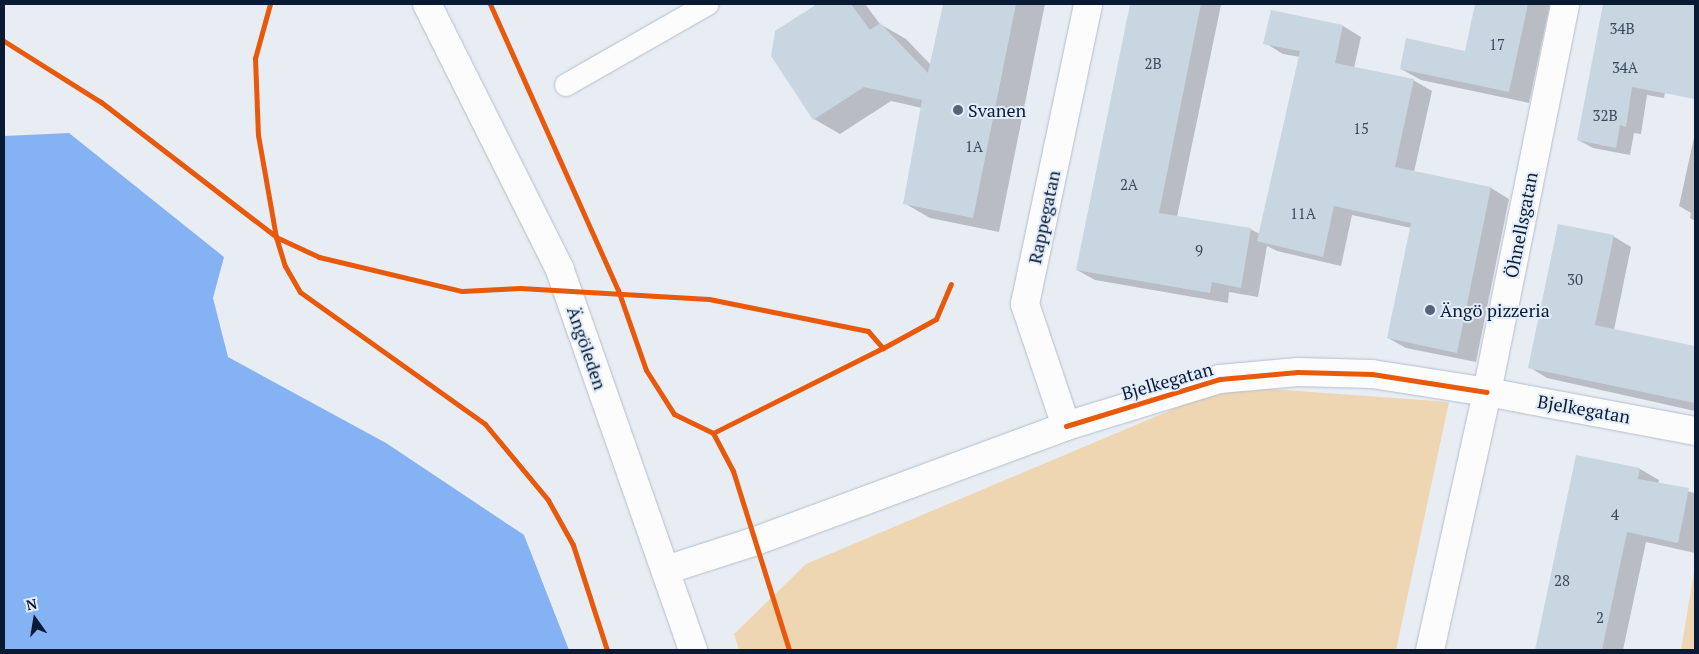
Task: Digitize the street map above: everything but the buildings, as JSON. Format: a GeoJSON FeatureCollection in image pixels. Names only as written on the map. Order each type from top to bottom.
{"type":"FeatureCollection","features":[{"type":"Feature","properties":{"kind":"street","name":"Ängöleden"},"geometry":{"type":"LineString","coordinates":[[427,4],[560,270],[693,650]]}},
{"type":"Feature","properties":{"kind":"street","name":"Rappegatan"},"geometry":{"type":"LineString","coordinates":[[1066,426],[1026,304],[1088,4]]}},
{"type":"Feature","properties":{"kind":"street","name":"Öhnellsgatan"},"geometry":{"type":"LineString","coordinates":[[1430,650],[1487,392],[1565,4]]}},
{"type":"Feature","properties":{"kind":"street","name":"Bjelkegatan"},"geometry":{"type":"LineString","coordinates":[[666,570],[753,542],[1066,426],[1220,379],[1298,372],[1372,374],[1487,392],[1695,431]]}},
{"type":"Feature","properties":{"kind":"lane"},"geometry":{"type":"LineString","coordinates":[[566,85],[708,4]]}},
{"type":"Feature","properties":{"kind":"shaded area"},"geometry":{"type":"Polygon","coordinates":[[[1228,386],[1449,402],[1396,650],[739,650],[734,634],[806,564],[1228,386]]]}},
{"type":"Feature","properties":{"kind":"shaded area"},"geometry":{"type":"Polygon","coordinates":[[[1695,566],[1695,650],[1681,650],[1695,566]]]}},
{"type":"Feature","properties":{"kind":"water"},"geometry":{"type":"Polygon","coordinates":[[[69,133],[224,257],[213,298],[228,357],[386,443],[524,535],[569,650],[4,650],[4,136],[69,133]]]}},
{"type":"Feature","properties":{"kind":"cycle path"},"geometry":{"type":"LineString","coordinates":[[270,4],[255,58],[258,135],[276,237],[285,266],[300,292],[485,424],[548,500],[573,545],[607,650]]}},
{"type":"Feature","properties":{"kind":"cycle path"},"geometry":{"type":"LineString","coordinates":[[490,4],[618,290],[646,370],[674,414],[713,433],[733,471],[789,650]]}},
{"type":"Feature","properties":{"kind":"cycle path"},"geometry":{"type":"LineString","coordinates":[[4,41],[101,102],[276,237],[319,257],[462,291],[520,288],[709,299],[868,331],[883,348],[936,319],[951,284]]}},
{"type":"Feature","properties":{"kind":"cycle path"},"geometry":{"type":"LineString","coordinates":[[713,433],[883,348]]}},
{"type":"Feature","properties":{"kind":"cycle path"},"geometry":{"type":"LineString","coordinates":[[1066,426],[1220,379],[1298,372],[1372,374],[1487,392]]}},
{"type":"Feature","properties":{"kind":"place","name":"Svanen"},"geometry":{"type":"Point","coordinates":[958,110]}},
{"type":"Feature","properties":{"kind":"place","name":"Ängö pizzeria"},"geometry":{"type":"Point","coordinates":[1430,310]}}]}
